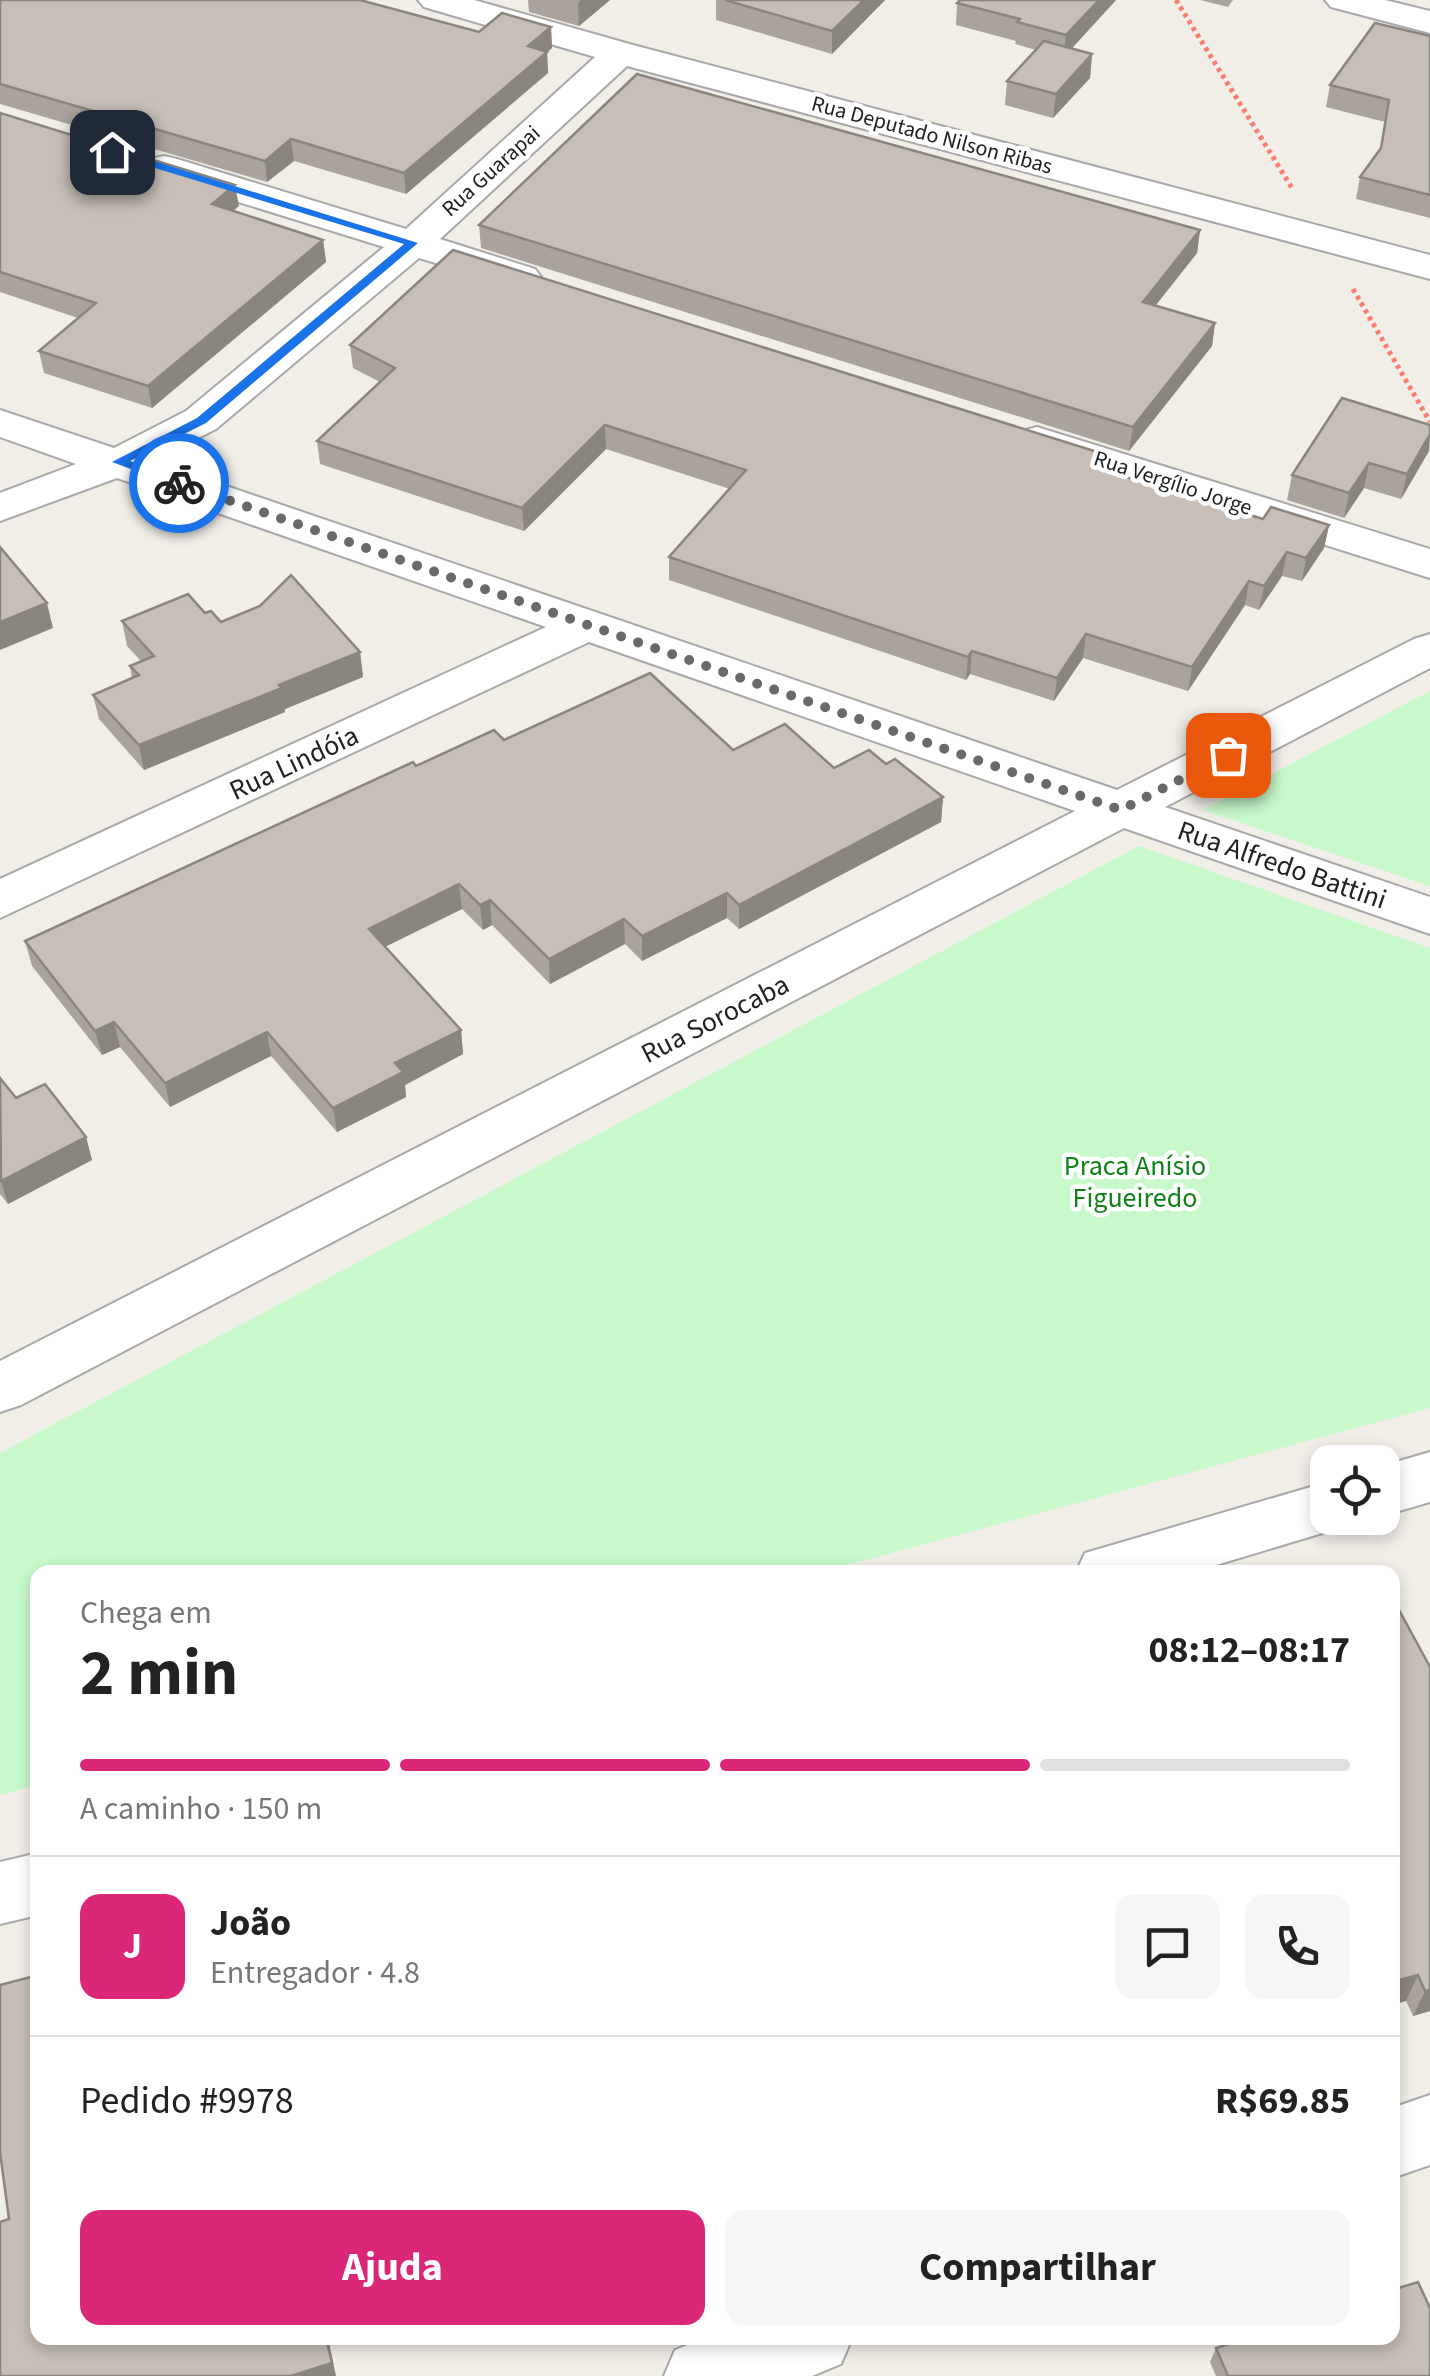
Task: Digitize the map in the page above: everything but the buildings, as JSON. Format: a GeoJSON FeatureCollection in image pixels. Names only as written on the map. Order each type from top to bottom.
{"type":"FeatureCollection","features":[{"type":"Feature","properties":{"kind":"street","name":"Rua Deputado Nilson Ribas"},"geometry":{"type":"LineString","coordinates":[[436,0],[513,10],[620,53],[1430,267]]}},
{"type":"Feature","properties":{"kind":"street"},"geometry":{"type":"LineString","coordinates":[[1343,0],[1430,22]]}},
{"type":"Feature","properties":{"kind":"street","name":"Rua Guarapai"},"geometry":{"type":"LineString","coordinates":[[0,508],[119,462],[201,420],[412,243],[620,53]]}},
{"type":"Feature","properties":{"kind":"street"},"geometry":{"type":"LineString","coordinates":[[131,157],[563,290]]}},
{"type":"Feature","properties":{"kind":"street","name":"Rua Alfredo Battini"},"geometry":{"type":"LineString","coordinates":[[0,422],[1430,916]]}},
{"type":"Feature","properties":{"kind":"street","name":"Rua Vergílio Jorge"},"geometry":{"type":"LineString","coordinates":[[997,428],[1430,564]]}},
{"type":"Feature","properties":{"kind":"street","name":"Rua Lindóia"},"geometry":{"type":"LineString","coordinates":[[0,900],[588,625]]}},
{"type":"Feature","properties":{"kind":"street","name":"Rua Sorocaba"},"geometry":{"type":"LineString","coordinates":[[0,1388],[1430,649]]}},
{"type":"Feature","properties":{"kind":"street"},"geometry":{"type":"LineString","coordinates":[[1400,1486],[1430,1477]]}},
{"type":"Feature","properties":{"kind":"street"},"geometry":{"type":"LineString","coordinates":[[1131,1565],[1310,1512]]}},
{"type":"Feature","properties":{"kind":"street"},"geometry":{"type":"LineString","coordinates":[[0,1893],[30,1886]]}},
{"type":"Feature","properties":{"kind":"street"},"geometry":{"type":"LineString","coordinates":[[1400,2140],[1430,2130]]}},
{"type":"Feature","properties":{"kind":"street"},"geometry":{"type":"LineString","coordinates":[[701,2376],[795,2345]]}},
{"type":"Feature","properties":{"kind":"green space"},"geometry":{"type":"Polygon","coordinates":[[[1430,691],[1430,886],[1203,810],[1430,691]]]}},
{"type":"Feature","properties":{"kind":"green space","name":"Praca Anísio Figueiredo"},"geometry":{"type":"Polygon","coordinates":[[[1139,846],[1430,948],[1430,1408],[847,1565],[30,1565],[30,1787],[0,1795],[0,1453],[1139,846]]]}},
{"type":"Feature","properties":{"kind":"way so far"},"geometry":{"type":"LineString","coordinates":[[179,483],[1121,810],[1228,755]]}},
{"type":"Feature","properties":{"kind":"route"},"geometry":{"type":"LineString","coordinates":[[112,152],[412,243],[201,420],[119,462],[179,483]]}}]}
